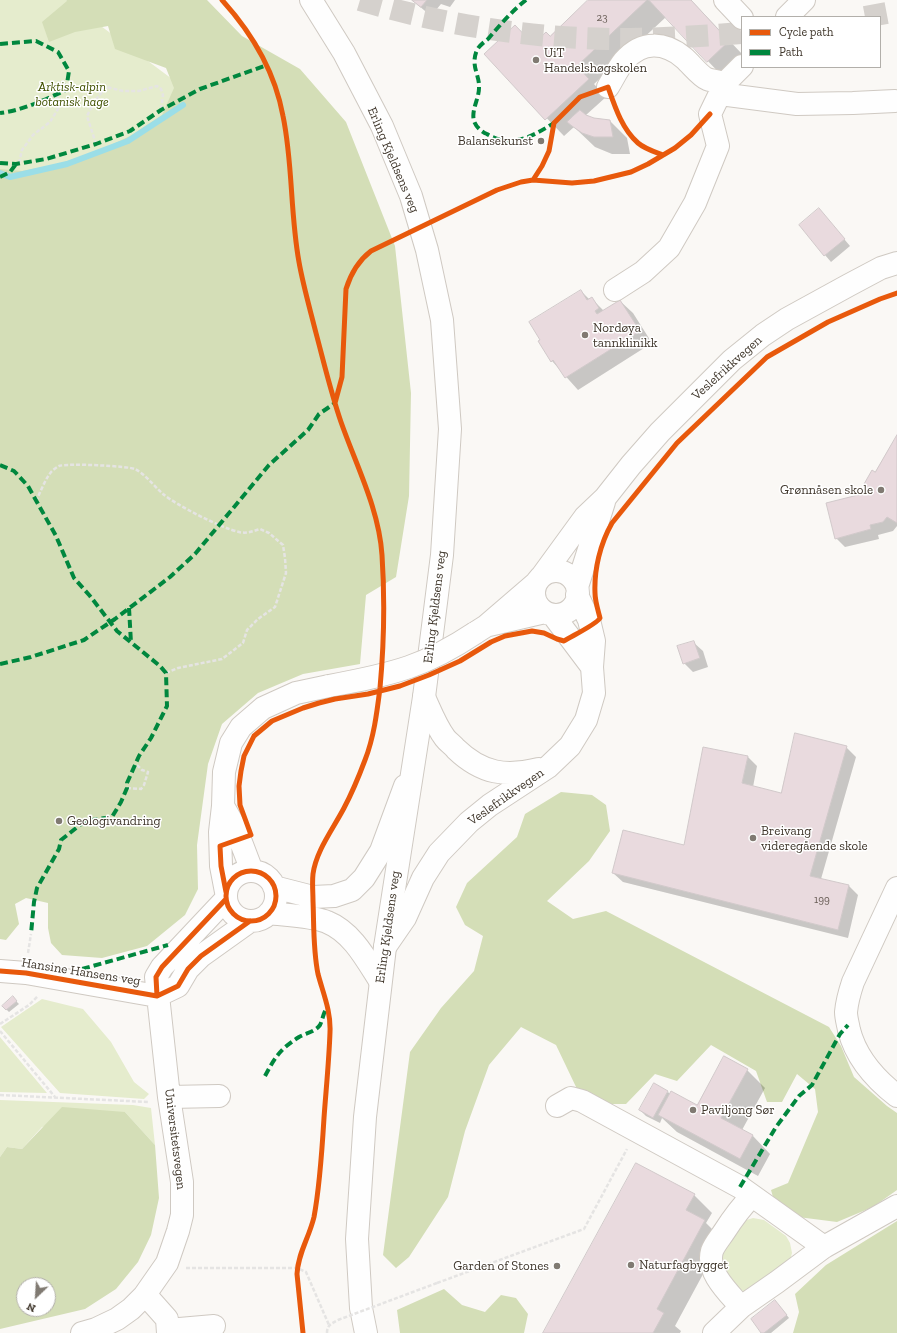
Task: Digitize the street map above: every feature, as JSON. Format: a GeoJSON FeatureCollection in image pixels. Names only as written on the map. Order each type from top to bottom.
{"type":"FeatureCollection","features":[{"type":"Feature","properties":{"kind":"main road","name":"Erling Kjeldsens veg"},"geometry":{"type":"LineString","coordinates":[[311,0],[344,52],[382,126],[411,196],[427,250],[442,320],[450,429],[442,555],[424,696],[412,764],[380,981],[365,1116],[357,1239],[362,1308],[366,1333]]}},
{"type":"Feature","properties":{"kind":"main road"},"geometry":{"type":"LineString","coordinates":[[725,0],[741,17]]}},
{"type":"Feature","properties":{"kind":"main road"},"geometry":{"type":"LineString","coordinates":[[788,16],[804,0]]}},
{"type":"Feature","properties":{"kind":"main road"},"geometry":{"type":"LineString","coordinates":[[608,87],[624,61],[634,52],[644,47],[658,45],[671,48],[706,79],[723,88],[797,104],[895,101]]}},
{"type":"Feature","properties":{"kind":"main road"},"geometry":{"type":"LineString","coordinates":[[615,290],[642,272],[669,248],[695,203],[718,146],[710,114],[723,88],[741,67]]}},
{"type":"Feature","properties":{"kind":"main road","name":"Veslefrikkvegen"},"geometry":{"type":"LineString","coordinates":[[226,895],[220,866],[220,832],[223,806],[224,772],[226,758],[231,743],[241,728],[263,708],[296,694],[329,686],[365,680],[410,667],[454,646],[480,630],[539,579],[585,517],[605,498],[660,432],[732,360],[763,335],[787,319],[849,284],[881,268],[897,263]]}},
{"type":"Feature","properties":{"kind":"main road","name":"Veslefrikkvegen"},"geometry":{"type":"LineString","coordinates":[[385,947],[404,918],[423,878],[439,853],[469,822],[490,805],[548,767],[570,746],[586,720],[594,693],[592,667],[594,641],[589,620],[577,591],[605,498]]}},
{"type":"Feature","properties":{"kind":"main road"},"geometry":{"type":"LineString","coordinates":[[549,614],[562,614],[575,604],[577,591],[572,580],[566,574],[558,571],[550,572],[539,579],[534,591],[534,599],[538,607],[549,614],[592,667]]}},
{"type":"Feature","properties":{"kind":"main road","name":"Veslefrikkvegen"},"geometry":{"type":"LineString","coordinates":[[480,630],[549,614]]}},
{"type":"Feature","properties":{"kind":"main road","name":"Veslefrikkvegen"},"geometry":{"type":"LineString","coordinates":[[424,696],[437,724],[446,738],[470,761],[493,772],[508,774],[528,772],[548,767]]}},
{"type":"Feature","properties":{"kind":"main road"},"geometry":{"type":"LineString","coordinates":[[274,887],[317,897],[343,894],[352,890],[359,884],[381,851],[412,764]]}},
{"type":"Feature","properties":{"kind":"main road"},"geometry":{"type":"LineString","coordinates":[[223,806],[236,829],[252,871]]}},
{"type":"Feature","properties":{"kind":"main road"},"geometry":{"type":"LineString","coordinates":[[259,917],[273,907],[275,901],[274,887],[265,876],[252,871],[238,875],[228,885],[226,895],[231,912],[243,920],[259,917],[326,922],[341,930],[361,952],[380,981]]}},
{"type":"Feature","properties":{"kind":"main road"},"geometry":{"type":"LineString","coordinates":[[897,888],[853,982],[848,996],[846,1013],[852,1043],[857,1052],[875,1076],[897,1096]]}},
{"type":"Feature","properties":{"kind":"main road","name":"Hansine Hansens veg"},"geometry":{"type":"LineString","coordinates":[[157,996],[156,977],[162,967],[226,895]]}},
{"type":"Feature","properties":{"kind":"main road","name":"Hansine Hansens veg"},"geometry":{"type":"LineString","coordinates":[[0,971],[34,975],[157,996],[178,986],[188,970],[201,956],[259,917]]}},
{"type":"Feature","properties":{"kind":"main road","name":"Universitetsvegen"},"geometry":{"type":"LineString","coordinates":[[82,1333],[117,1320],[144,1296],[167,1263],[182,1215],[182,1182],[162,1100],[157,996]]}},
{"type":"Feature","properties":{"kind":"main road"},"geometry":{"type":"LineString","coordinates":[[162,1100],[219,1096]]}},
{"type":"Feature","properties":{"kind":"main road"},"geometry":{"type":"LineString","coordinates":[[557,1106],[571,1098],[582,1102],[637,1131],[740,1187],[824,1247]]}},
{"type":"Feature","properties":{"kind":"main road"},"geometry":{"type":"LineString","coordinates":[[741,1307],[719,1280],[712,1266],[711,1259],[713,1249],[739,1209],[752,1196]]}},
{"type":"Feature","properties":{"kind":"main road"},"geometry":{"type":"LineString","coordinates":[[714,1333],[741,1307],[824,1247],[897,1206]]}},
{"type":"Feature","properties":{"kind":"main road"},"geometry":{"type":"LineString","coordinates":[[144,1296],[151,1301],[167,1319],[168,1331],[214,1326]]}},
{"type":"Feature","properties":{"kind":"path"},"geometry":{"type":"LineString","coordinates":[[66,90],[102,86],[123,91],[139,91],[157,86],[161,88],[163,95],[161,110]]}},
{"type":"Feature","properties":{"kind":"path"},"geometry":{"type":"LineString","coordinates":[[96,144],[87,116],[94,102],[106,87]]}},
{"type":"Feature","properties":{"kind":"path"},"geometry":{"type":"LineString","coordinates":[[19,164],[22,150],[33,135],[50,122],[58,109],[57,94]]}},
{"type":"Feature","properties":{"kind":"path"},"geometry":{"type":"LineString","coordinates":[[36,501],[51,472],[59,466],[99,465],[129,467],[144,475],[164,495],[194,513],[239,532],[250,533],[260,529],[269,533],[283,545],[286,573],[275,607],[258,619],[247,630],[243,643],[222,659],[178,668],[166,673]]}},
{"type":"Feature","properties":{"kind":"path"},"geometry":{"type":"LineString","coordinates":[[127,788],[141,789],[144,784],[148,772],[136,764]]}},
{"type":"Feature","properties":{"kind":"path"},"geometry":{"type":"LineString","coordinates":[[28,954],[31,934]]}},
{"type":"Feature","properties":{"kind":"path"},"geometry":{"type":"LineString","coordinates":[[0,1024],[29,1005],[40,994]]}},
{"type":"Feature","properties":{"kind":"path"},"geometry":{"type":"LineString","coordinates":[[0,1031],[55,1097]]}},
{"type":"Feature","properties":{"kind":"path"},"geometry":{"type":"LineString","coordinates":[[0,1095],[162,1100]]}},
{"type":"Feature","properties":{"kind":"path"},"geometry":{"type":"LineString","coordinates":[[327,1333],[327,1328],[329,1325],[338,1320],[584,1229],[637,1131]]}},
{"type":"Feature","properties":{"kind":"path"},"geometry":{"type":"LineString","coordinates":[[297,1274],[298,1262]]}},
{"type":"Feature","properties":{"kind":"path"},"geometry":{"type":"LineString","coordinates":[[182,1267],[297,1268],[306,1272],[329,1325]]}},
{"type":"Feature","properties":{"kind":"green space","name":"Arktisk-alpin botanisk hage"},"geometry":{"type":"Polygon","coordinates":[[[0,0],[66,0],[207,105],[0,202],[0,0]]]}},
{"type":"Feature","properties":{"kind":"green space"},"geometry":{"type":"Polygon","coordinates":[[[66,0],[207,0],[242,36],[300,69],[346,122],[395,246],[411,393],[409,496],[396,577],[366,595],[360,664],[303,674],[258,693],[222,724],[208,764],[197,845],[198,889],[185,915],[147,946],[102,958],[62,955],[51,943],[48,928],[48,903],[26,898],[15,904],[19,924],[6,940],[0,939],[0,169],[22,171],[58,164],[98,151],[130,136],[162,115],[174,88],[166,68],[115,49],[108,26],[75,32],[49,42],[42,22],[67,1],[66,0]]]}},
{"type":"Feature","properties":{"kind":"green space"},"geometry":{"type":"Polygon","coordinates":[[[561,792],[592,795],[606,805],[610,831],[589,861],[547,901],[573,919],[606,911],[829,1027],[841,1046],[854,1077],[897,1113],[897,1190],[873,1207],[837,1222],[798,1217],[775,1204],[771,1190],[788,1183],[818,1112],[815,1089],[797,1074],[782,1102],[767,1102],[756,1071],[711,1045],[677,1081],[655,1074],[626,1104],[610,1104],[577,1089],[556,1045],[521,1027],[489,1065],[465,1131],[448,1197],[409,1257],[396,1268],[383,1255],[410,1052],[441,1008],[474,971],[483,936],[465,925],[456,907],[467,883],[517,837],[525,814],[561,792]]]}},
{"type":"Feature","properties":{"kind":"green space"},"geometry":{"type":"Polygon","coordinates":[[[42,999],[83,1009],[111,1042],[134,1082],[149,1094],[144,1099],[60,1093],[1,1027],[42,999]]]}},
{"type":"Feature","properties":{"kind":"green space"},"geometry":{"type":"Polygon","coordinates":[[[0,1037],[47,1093],[0,1092],[0,1037]]]}},
{"type":"Feature","properties":{"kind":"green space"},"geometry":{"type":"Polygon","coordinates":[[[0,1100],[133,1105],[151,1108],[155,1145],[125,1112],[42,1127],[22,1149],[7,1147],[0,1157],[0,1100]]]}},
{"type":"Feature","properties":{"kind":"green space"},"geometry":{"type":"Polygon","coordinates":[[[62,1107],[125,1112],[155,1145],[159,1198],[151,1235],[138,1262],[116,1289],[85,1309],[56,1316],[56,1277],[16,1277],[16,1317],[51,1317],[0,1329],[0,1157],[7,1147],[22,1149],[62,1107]]]}},
{"type":"Feature","properties":{"kind":"green space"},"geometry":{"type":"Polygon","coordinates":[[[753,1218],[764,1220],[786,1236],[790,1243],[792,1253],[789,1264],[755,1289],[744,1291],[735,1289],[728,1284],[721,1258],[743,1221],[753,1218]]]}},
{"type":"Feature","properties":{"kind":"green space"},"geometry":{"type":"Polygon","coordinates":[[[897,1221],[897,1333],[793,1333],[799,1312],[795,1294],[826,1265],[897,1221]]]}},
{"type":"Feature","properties":{"kind":"green space"},"geometry":{"type":"Polygon","coordinates":[[[444,1289],[462,1305],[485,1312],[501,1295],[516,1298],[528,1314],[524,1333],[400,1333],[397,1310],[444,1289]]]}},
{"type":"Feature","properties":{"kind":"building"},"geometry":{"type":"Polygon","coordinates":[[[412,0],[427,0],[421,7],[412,0]]]}},
{"type":"Feature","properties":{"kind":"building","name":"UiT Handelshøgskolen"},"geometry":{"type":"Polygon","coordinates":[[[588,0],[647,0],[577,66],[589,79],[545,120],[484,54],[515,25],[533,44],[546,32],[550,36],[588,0]]]}},
{"type":"Feature","properties":{"kind":"building","name":"UiT Handelshøgskolen"},"geometry":{"type":"Polygon","coordinates":[[[649,0],[691,0],[729,41],[707,62],[649,0]]]}},
{"type":"Feature","properties":{"kind":"building"},"geometry":{"type":"Polygon","coordinates":[[[580,110],[586,115],[594,118],[610,120],[613,137],[594,137],[582,133],[567,122],[580,110]]]}},
{"type":"Feature","properties":{"kind":"building"},"geometry":{"type":"Polygon","coordinates":[[[819,208],[845,239],[824,256],[799,225],[819,208]]]}},
{"type":"Feature","properties":{"kind":"building","name":"Nordøya tannklinikk"},"geometry":{"type":"Polygon","coordinates":[[[581,290],[587,300],[592,297],[599,308],[595,311],[597,314],[620,300],[640,331],[565,378],[553,360],[551,362],[538,341],[540,340],[529,322],[581,290]]]}},
{"type":"Feature","properties":{"kind":"building","name":"Grønnåsen skole"},"geometry":{"type":"Polygon","coordinates":[[[897,435],[897,523],[887,517],[883,522],[870,525],[871,529],[835,539],[826,503],[862,494],[867,486],[864,484],[872,470],[875,472],[897,435]]]}},
{"type":"Feature","properties":{"kind":"building"},"geometry":{"type":"Polygon","coordinates":[[[694,641],[700,658],[683,664],[677,646],[694,641]]]}},
{"type":"Feature","properties":{"kind":"building","name":"Breivang videregående skole"},"geometry":{"type":"Polygon","coordinates":[[[795,733],[847,746],[810,876],[849,885],[838,930],[612,873],[623,830],[684,845],[703,747],[748,756],[742,783],[781,793],[795,733]]]}},
{"type":"Feature","properties":{"kind":"building"},"geometry":{"type":"Polygon","coordinates":[[[13,996],[17,1001],[6,1010],[2,1006],[13,996]]]}},
{"type":"Feature","properties":{"kind":"building","name":"Paviljong Sør"},"geometry":{"type":"Polygon","coordinates":[[[724,1056],[748,1069],[721,1118],[753,1135],[740,1159],[658,1115],[671,1091],[697,1105],[724,1056]]]}},
{"type":"Feature","properties":{"kind":"building"},"geometry":{"type":"Polygon","coordinates":[[[654,1083],[668,1091],[653,1118],[639,1110],[654,1083]]]}},
{"type":"Feature","properties":{"kind":"building","name":"Naturfagbygget"},"geometry":{"type":"Polygon","coordinates":[[[636,1163],[695,1194],[686,1210],[705,1220],[657,1309],[664,1313],[653,1333],[543,1333],[636,1163]]]}},
{"type":"Feature","properties":{"kind":"building"},"geometry":{"type":"Polygon","coordinates":[[[775,1300],[787,1315],[764,1333],[761,1333],[751,1319],[775,1300]]]}},
{"type":"Feature","properties":{"kind":"waterway"},"geometry":{"type":"LineString","coordinates":[[0,173],[10,177],[67,164],[128,141],[183,105]]}},
{"type":"Feature","properties":{"kind":"tunnel"},"geometry":{"type":"LineString","coordinates":[[360,0],[424,17],[456,23],[489,29],[555,36],[636,39],[741,33]]}},
{"type":"Feature","properties":{"kind":"tunnel"},"geometry":{"type":"LineString","coordinates":[[870,16],[897,11]]}},
{"type":"Feature","properties":{"kind":"marked path"},"geometry":{"type":"LineString","coordinates":[[526,0],[511,13],[477,50],[474,61],[479,88],[473,117],[475,123],[483,132],[496,138],[513,141],[530,136],[554,123]]}},
{"type":"Feature","properties":{"kind":"marked path"},"geometry":{"type":"LineString","coordinates":[[0,44],[36,41],[58,52],[69,71],[66,90],[26,107],[0,113]]}},
{"type":"Feature","properties":{"kind":"marked path"},"geometry":{"type":"LineString","coordinates":[[0,163],[16,164],[46,159],[96,144],[130,131],[161,110],[200,89],[267,65]]}},
{"type":"Feature","properties":{"kind":"marked path"},"geometry":{"type":"LineString","coordinates":[[0,177],[10,172],[16,164]]}},
{"type":"Feature","properties":{"kind":"marked path"},"geometry":{"type":"LineString","coordinates":[[0,664],[31,657],[84,640],[115,619],[170,577],[195,554],[269,465],[308,430],[319,414],[335,403]]}},
{"type":"Feature","properties":{"kind":"marked path"},"geometry":{"type":"LineString","coordinates":[[0,465],[14,471],[28,486],[56,536],[74,578],[117,631],[160,666],[166,673],[167,706],[151,738],[139,756],[127,783],[127,788],[121,802],[112,817],[85,821],[61,840],[59,849],[37,888],[31,934]]}},
{"type":"Feature","properties":{"kind":"marked path"},"geometry":{"type":"LineString","coordinates":[[129,608],[131,643]]}},
{"type":"Feature","properties":{"kind":"marked path"},"geometry":{"type":"LineString","coordinates":[[82,969],[168,945]]}},
{"type":"Feature","properties":{"kind":"marked path"},"geometry":{"type":"LineString","coordinates":[[265,1076],[275,1058],[287,1045],[299,1037],[313,1031],[320,1025],[327,1008]]}},
{"type":"Feature","properties":{"kind":"marked path"},"geometry":{"type":"LineString","coordinates":[[740,1187],[776,1127],[799,1096],[812,1085],[840,1034],[848,1025]]}},
{"type":"Feature","properties":{"kind":"cycle path"},"geometry":{"type":"LineString","coordinates":[[222,0],[243,26],[261,54],[279,100],[286,134],[296,244],[302,279],[337,411],[372,504],[380,538],[382,555],[384,622],[380,688],[373,733],[363,766],[344,808],[321,849],[313,874],[315,956],[318,974],[328,1009],[330,1032],[318,1193],[312,1225],[299,1259],[297,1274],[303,1333]]}},
{"type":"Feature","properties":{"kind":"cycle path"},"geometry":{"type":"LineString","coordinates":[[533,180],[549,151],[554,123],[580,97],[608,87],[623,124],[632,137],[644,147],[663,155]]}},
{"type":"Feature","properties":{"kind":"cycle path"},"geometry":{"type":"LineString","coordinates":[[335,403],[342,377],[346,289],[356,268],[362,259],[371,251],[497,190],[521,182],[533,180],[572,183],[594,181],[631,172],[675,148],[691,135],[710,114]]}},
{"type":"Feature","properties":{"kind":"cycle path"},"geometry":{"type":"LineString","coordinates":[[226,892],[221,866],[220,846],[251,835],[240,805],[239,786],[244,756],[254,736],[272,721],[303,708],[335,699],[368,694],[400,686],[429,675],[460,661],[491,642],[505,636],[532,631],[544,633],[564,641],[598,621],[600,618],[595,596],[595,584],[597,566],[604,540],[612,523],[677,443],[767,357],[828,322],[897,293]]}},
{"type":"Feature","properties":{"kind":"cycle path"},"geometry":{"type":"LineString","coordinates":[[251,871],[265,875],[272,882],[276,896],[272,910],[265,917],[251,921],[237,917],[230,910],[226,896],[230,882],[237,875],[251,871]]}},
{"type":"Feature","properties":{"kind":"cycle path"},"geometry":{"type":"LineString","coordinates":[[157,996],[156,977],[162,967],[226,899]]}},
{"type":"Feature","properties":{"kind":"cycle path"},"geometry":{"type":"LineString","coordinates":[[0,971],[26,973],[157,996],[178,986],[188,969],[201,956],[250,921]]}},
{"type":"Feature","properties":{"kind":"place","name":"UiT Handelshøgskolen"},"geometry":{"type":"Point","coordinates":[536,60]}},
{"type":"Feature","properties":{"kind":"place","name":"Balansekunst"},"geometry":{"type":"Point","coordinates":[541,141]}},
{"type":"Feature","properties":{"kind":"place","name":"Nordøya tannklinikk"},"geometry":{"type":"Point","coordinates":[585,335]}},
{"type":"Feature","properties":{"kind":"place","name":"Grønnåsen skole"},"geometry":{"type":"Point","coordinates":[881,490]}},
{"type":"Feature","properties":{"kind":"place","name":"Geologivandring"},"geometry":{"type":"Point","coordinates":[59,821]}},
{"type":"Feature","properties":{"kind":"place","name":"Breivang videregående skole"},"geometry":{"type":"Point","coordinates":[753,838]}},
{"type":"Feature","properties":{"kind":"place","name":"Paviljong Sør"},"geometry":{"type":"Point","coordinates":[693,1110]}},
{"type":"Feature","properties":{"kind":"place","name":"Naturfagbygget"},"geometry":{"type":"Point","coordinates":[631,1265]}},
{"type":"Feature","properties":{"kind":"place","name":"Garden of Stones"},"geometry":{"type":"Point","coordinates":[557,1266]}}]}
